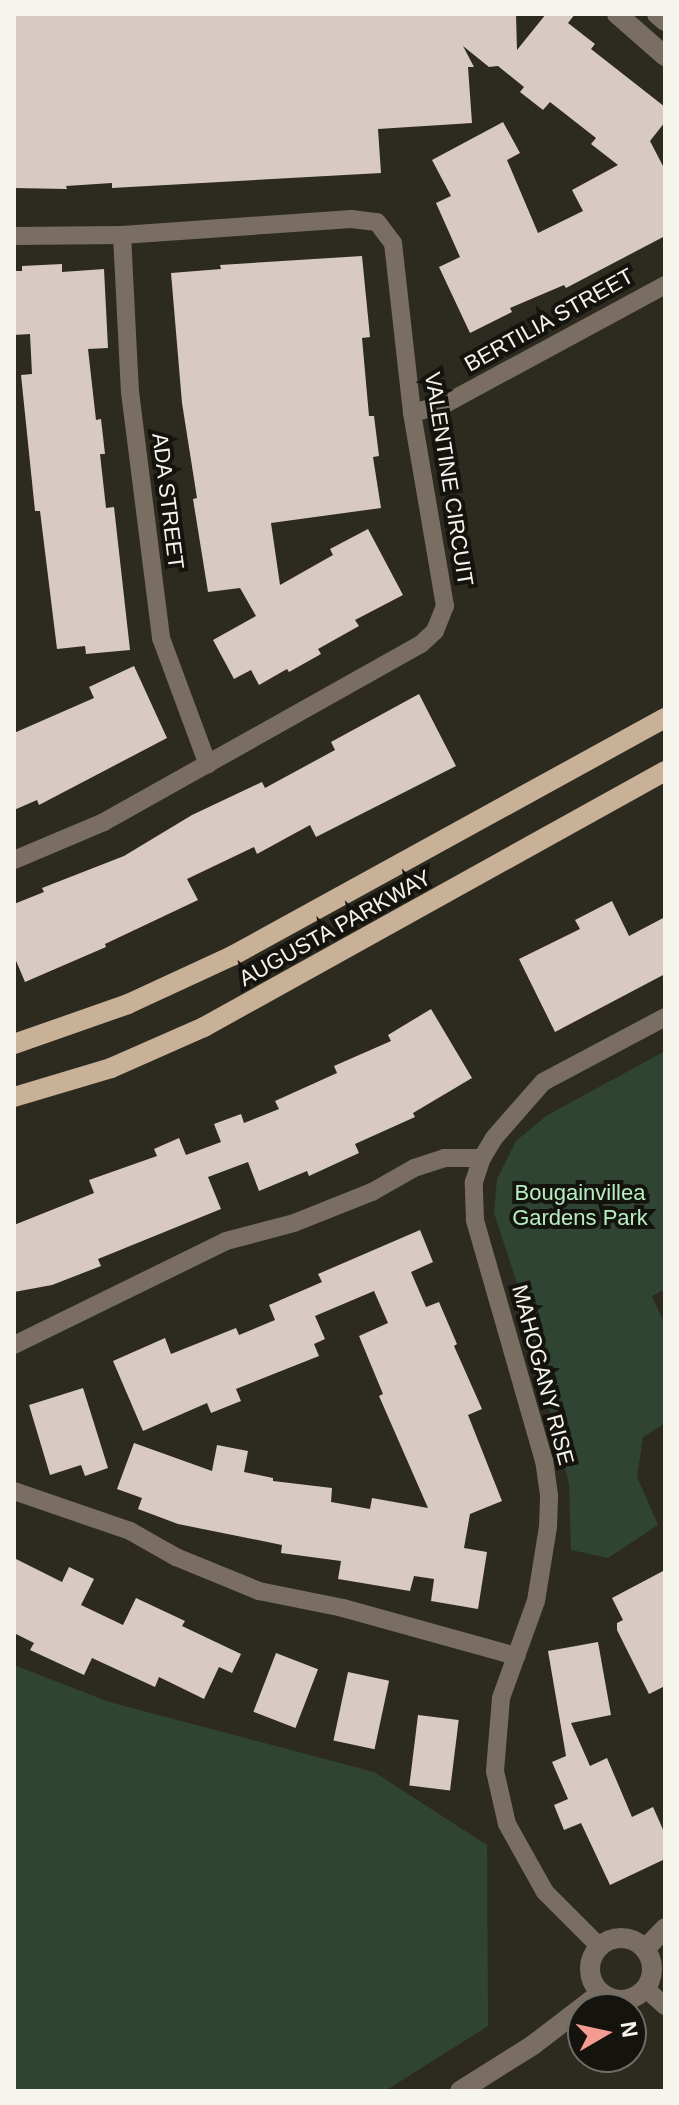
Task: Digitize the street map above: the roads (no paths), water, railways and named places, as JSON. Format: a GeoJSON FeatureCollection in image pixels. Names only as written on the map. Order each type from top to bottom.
{"type":"FeatureCollection","features":[{"type":"Feature","properties":{"kind":"main road","name":"AUGUSTA PARKWAY"},"geometry":{"type":"LineString","coordinates":[[14,1044],[128,1004],[232,956],[665,718]]}},
{"type":"Feature","properties":{"kind":"main road","name":"AUGUSTA PARKWAY"},"geometry":{"type":"LineString","coordinates":[[14,1097],[111,1068],[204,1027],[665,771]]}},
{"type":"Feature","properties":{"kind":"street"},"geometry":{"type":"LineString","coordinates":[[617,14],[665,56]]}},
{"type":"Feature","properties":{"kind":"street"},"geometry":{"type":"LineString","coordinates":[[657,14],[665,21]]}},
{"type":"Feature","properties":{"kind":"street","name":"VALENTINE CIRCUIT"},"geometry":{"type":"LineString","coordinates":[[14,236],[122,235],[351,219],[377,222],[393,243],[412,413],[445,606],[435,631],[421,644],[104,822],[14,860]]}},
{"type":"Feature","properties":{"kind":"street","name":"ADA STREET"},"geometry":{"type":"LineString","coordinates":[[122,235],[130,392],[161,638],[208,765]]}},
{"type":"Feature","properties":{"kind":"street","name":"BERTILIA STREET"},"geometry":{"type":"LineString","coordinates":[[412,413],[445,404],[665,285]]}},
{"type":"Feature","properties":{"kind":"street","name":"MAHOGANY RISE"},"geometry":{"type":"LineString","coordinates":[[599,1946],[545,1892],[507,1824],[495,1771],[501,1698],[536,1601],[548,1527],[549,1495],[544,1461],[475,1220],[474,1182],[482,1158],[494,1138],[543,1082],[665,1017]]}},
{"type":"Feature","properties":{"kind":"street"},"geometry":{"type":"LineString","coordinates":[[14,1345],[226,1241],[294,1223],[444,1158],[482,1158]]}},
{"type":"Feature","properties":{"kind":"street"},"geometry":{"type":"LineString","coordinates":[[14,1491],[130,1531],[176,1557],[259,1591],[343,1608],[516,1656]]}},
{"type":"Feature","properties":{"kind":"street"},"geometry":{"type":"LineString","coordinates":[[645,1949],[665,1928]]}},
{"type":"Feature","properties":{"kind":"street"},"geometry":{"type":"LineString","coordinates":[[601,1993],[590,1975],[593,1955],[608,1940],[628,1938],[645,1949],[652,1968],[645,1988],[638,1993]]}},
{"type":"Feature","properties":{"kind":"street"},"geometry":{"type":"LineString","coordinates":[[645,1988],[665,2006]]}},
{"type":"Feature","properties":{"kind":"street"},"geometry":{"type":"LineString","coordinates":[[460,2091],[533,2045],[567,2019]]}},
{"type":"Feature","properties":{"kind":"park label","name":"Bougainvillea Gardens Park"},"geometry":{"type":"Point","coordinates":[580,1204]}}]}
